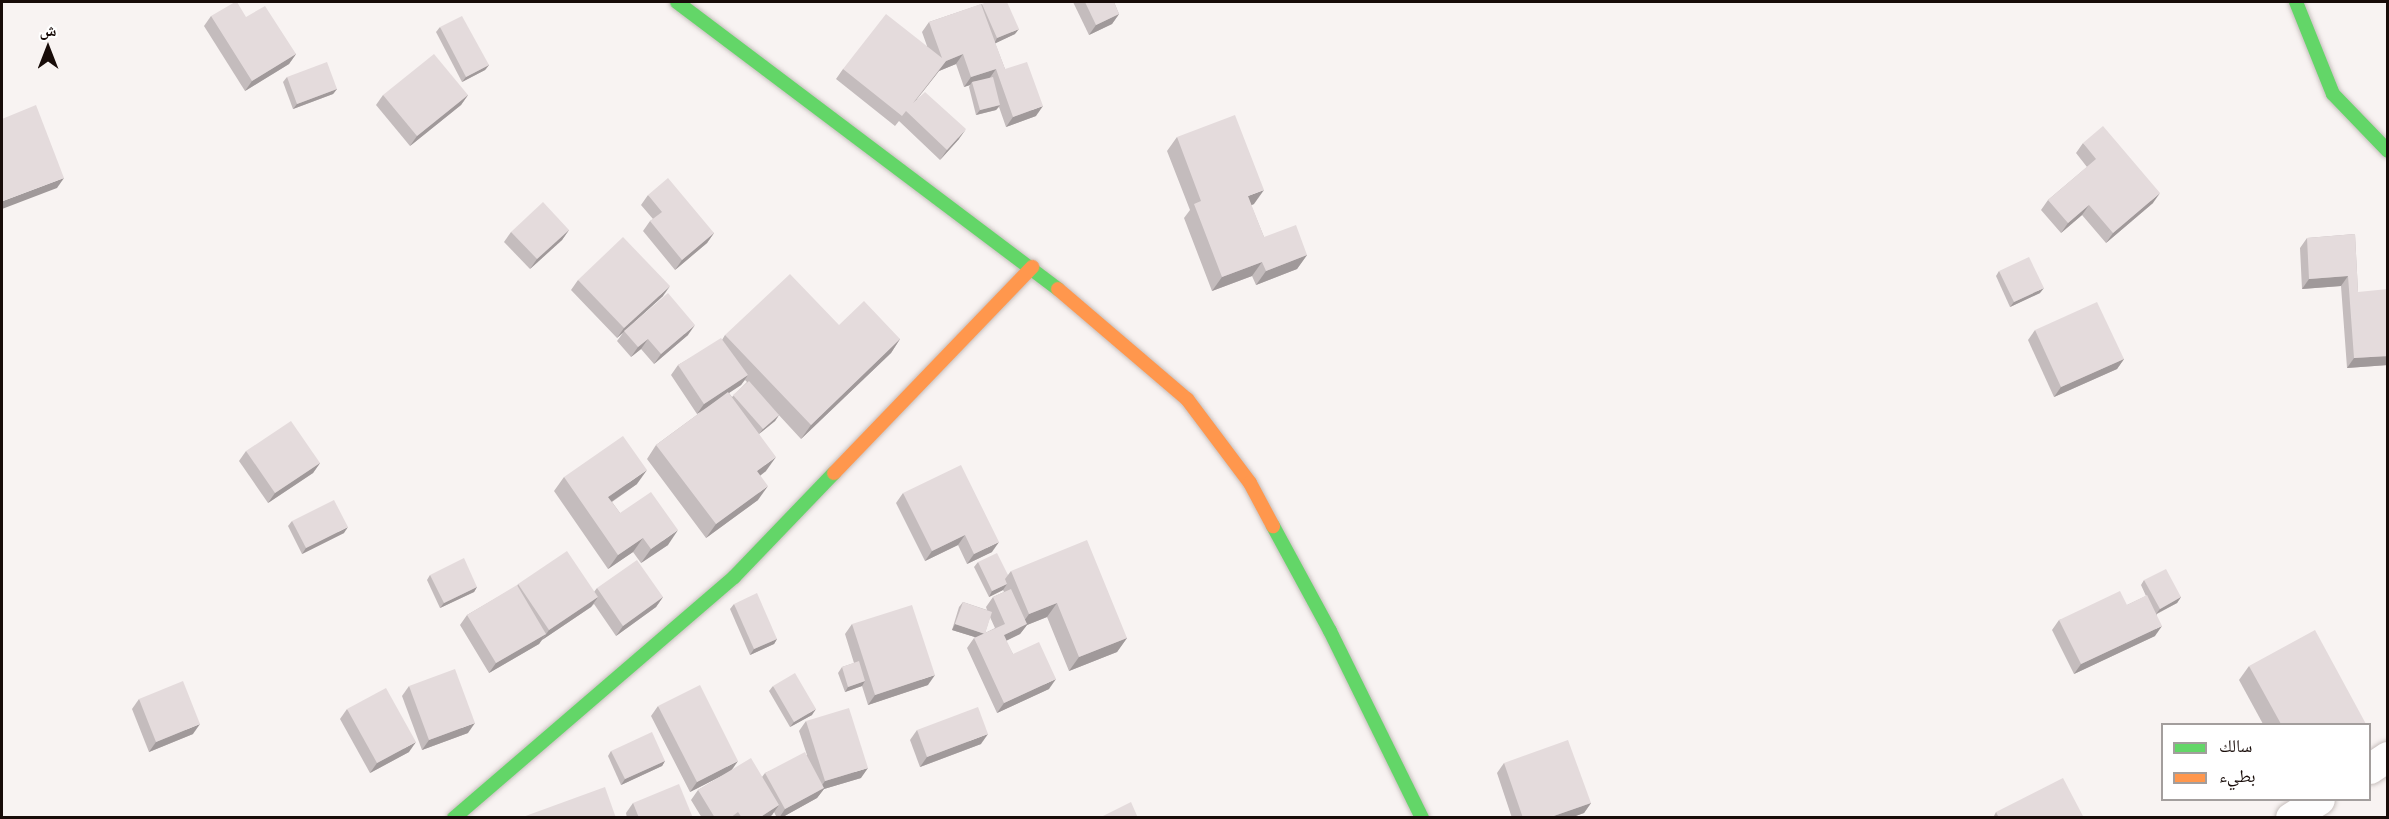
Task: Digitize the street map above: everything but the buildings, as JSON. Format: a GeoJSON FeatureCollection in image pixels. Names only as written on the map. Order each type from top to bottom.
{"type":"FeatureCollection","features":[{"type":"Feature","properties":{"kind":"main road"},"geometry":{"type":"LineString","coordinates":[[677,2],[1032,267],[1187,399],[1250,483],[1330,631],[1422,818]]}},
{"type":"Feature","properties":{"kind":"main road"},"geometry":{"type":"LineString","coordinates":[[2296,2],[2333,94],[2388,151]]}},
{"type":"Feature","properties":{"kind":"main road"},"geometry":{"type":"LineString","coordinates":[[454,818],[734,578],[1032,267]]}},
{"type":"Feature","properties":{"kind":"street"},"geometry":{"type":"LineString","coordinates":[[2371,768],[2388,757]]}},
{"type":"Feature","properties":{"kind":"street"},"geometry":{"type":"LineString","coordinates":[[2291,818],[2318,801]]}},
{"type":"Feature","properties":{"kind":"traffic: fast"},"geometry":{"type":"LineString","coordinates":[[677,2],[1058,289]]}},
{"type":"Feature","properties":{"kind":"traffic: fast"},"geometry":{"type":"LineString","coordinates":[[2296,2],[2333,94],[2388,151]]}},
{"type":"Feature","properties":{"kind":"traffic: fast"},"geometry":{"type":"LineString","coordinates":[[454,818],[734,577],[834,473]]}},
{"type":"Feature","properties":{"kind":"traffic: fast"},"geometry":{"type":"LineString","coordinates":[[1273,526],[1330,631],[1422,818]]}},
{"type":"Feature","properties":{"kind":"traffic: slow"},"geometry":{"type":"LineString","coordinates":[[834,473],[1032,267]]}},
{"type":"Feature","properties":{"kind":"traffic: slow"},"geometry":{"type":"LineString","coordinates":[[1058,289],[1187,399],[1250,483],[1273,526]]}}]}
